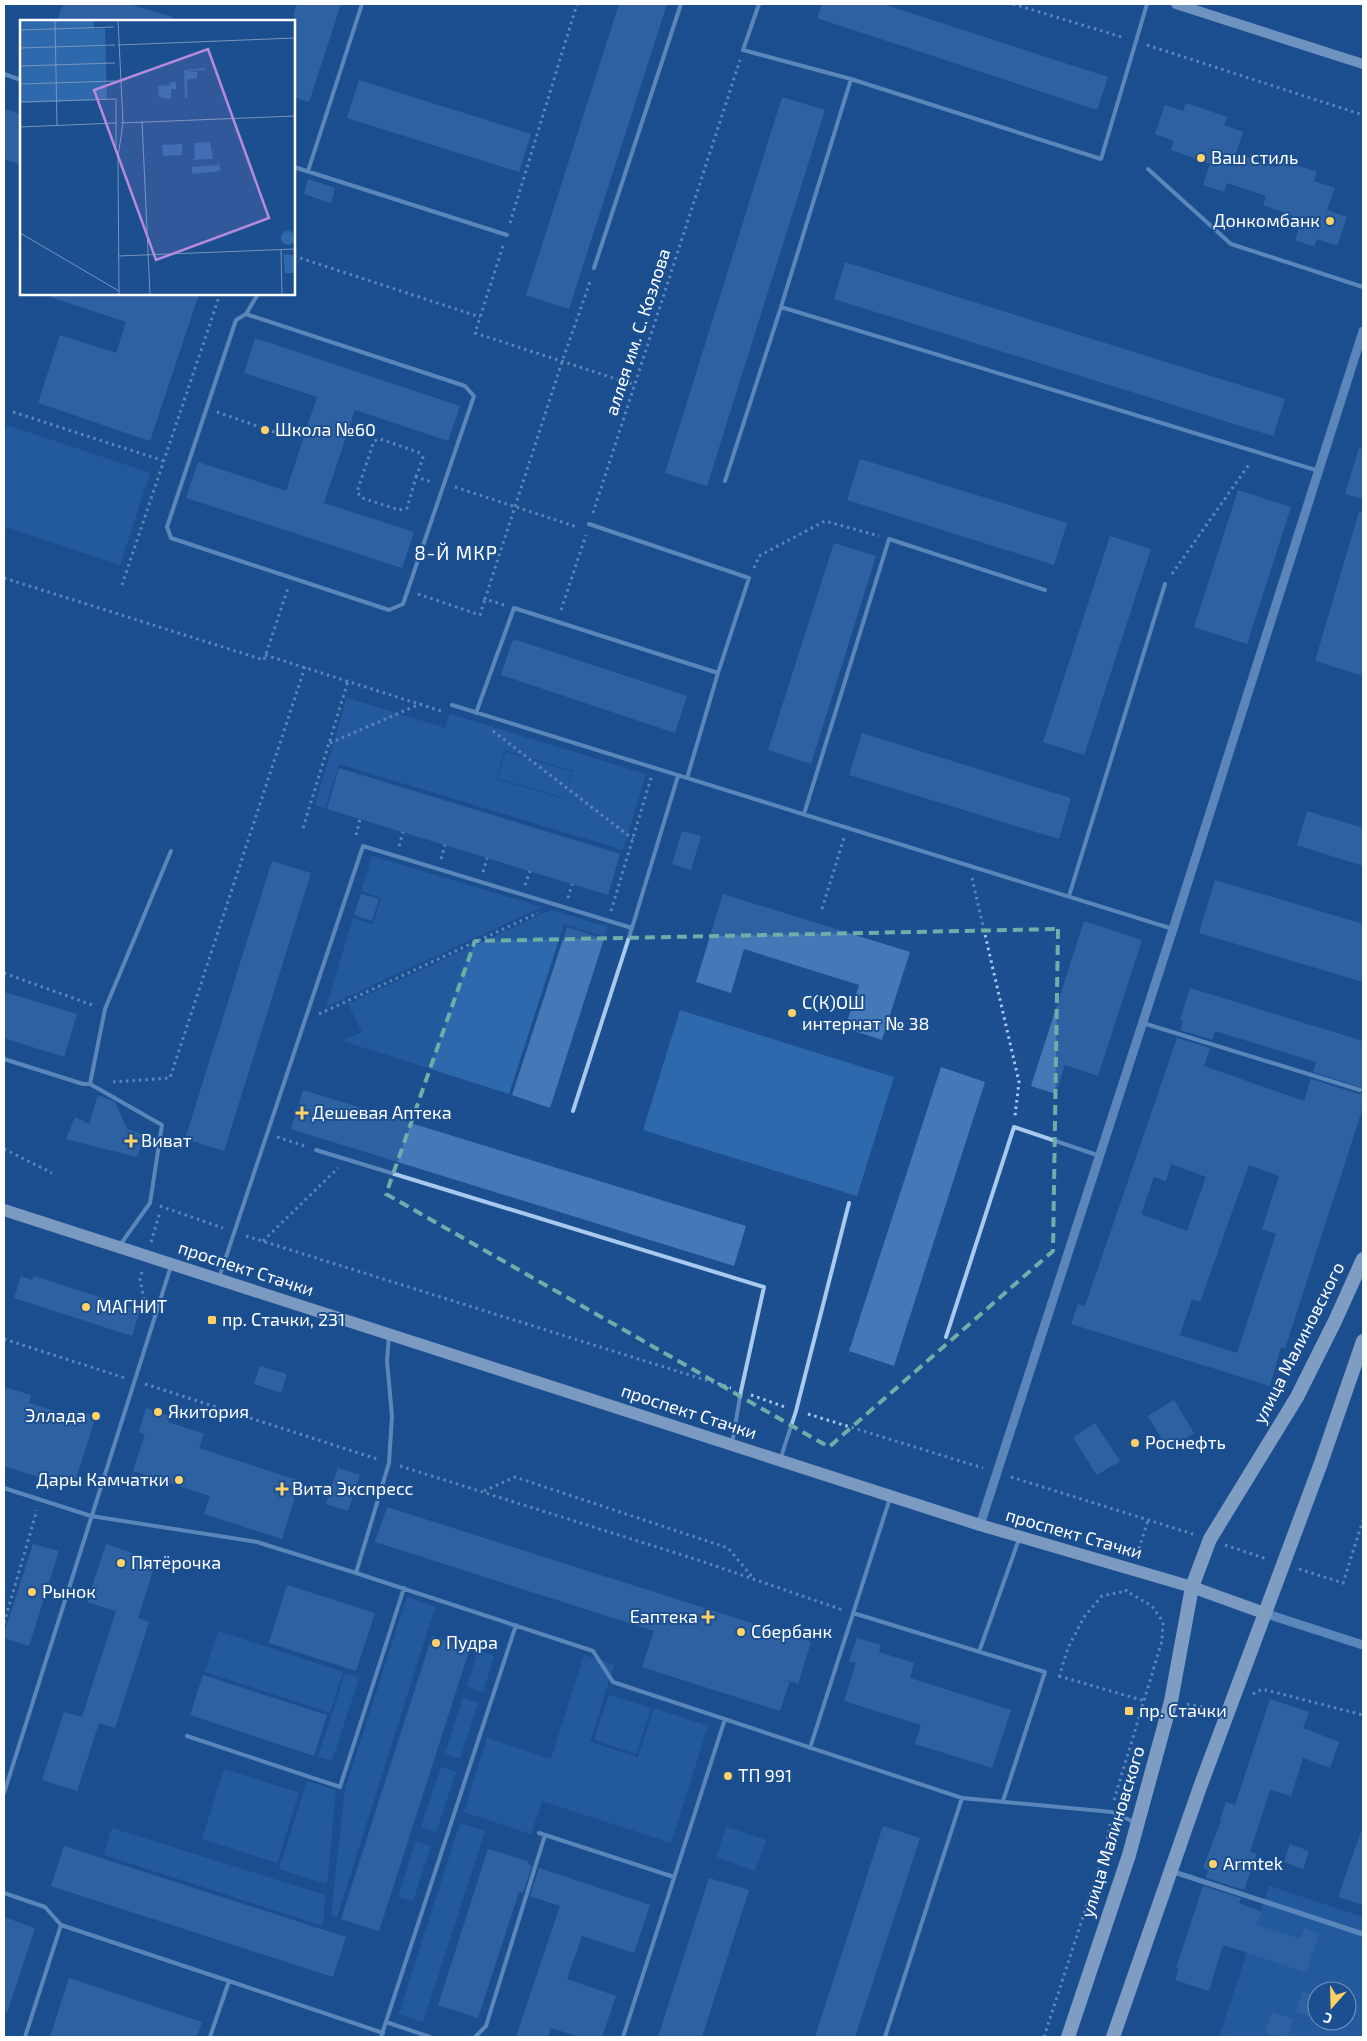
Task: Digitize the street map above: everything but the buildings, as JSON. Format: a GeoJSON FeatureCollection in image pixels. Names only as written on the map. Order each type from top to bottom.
{"type":"FeatureCollection","features":[{"type":"Feature","properties":{"kind":"highway","name":"улица Малиновского"},"geometry":{"type":"LineString","coordinates":[[1068,2037],[1138,1823],[1172,1701],[1192,1587],[1210,1539],[1297,1397],[1335,1321],[1363,1258]]}},
{"type":"Feature","properties":{"kind":"highway"},"geometry":{"type":"LineString","coordinates":[[1113,2037],[1171,1870],[1363,1341]]}},
{"type":"Feature","properties":{"kind":"main road"},"geometry":{"type":"LineString","coordinates":[[1176,4],[1363,64]]}},
{"type":"Feature","properties":{"kind":"main road","name":"проспект Стачки"},"geometry":{"type":"LineString","coordinates":[[4,1210],[980,1525],[1192,1587],[1264,1613]]}},
{"type":"Feature","properties":{"kind":"street"},"geometry":{"type":"LineString","coordinates":[[980,1525],[1143,1023],[1363,331]]}},
{"type":"Feature","properties":{"kind":"street","name":"проспект Стачки"},"geometry":{"type":"LineString","coordinates":[[1264,1613],[1363,1645]]}},
{"type":"Feature","properties":{"kind":"street"},"geometry":{"type":"LineString","coordinates":[[1171,1870],[1363,1934]]}},
{"type":"Feature","properties":{"kind":"lane"},"geometry":{"type":"LineString","coordinates":[[308,171],[362,4]]}},
{"type":"Feature","properties":{"kind":"lane"},"geometry":{"type":"LineString","coordinates":[[594,268],[681,4]]}},
{"type":"Feature","properties":{"kind":"lane"},"geometry":{"type":"LineString","coordinates":[[758,4],[743,50],[851,79],[1101,159],[1148,4]]}},
{"type":"Feature","properties":{"kind":"lane"},"geometry":{"type":"LineString","coordinates":[[4,74],[20,80]]}},
{"type":"Feature","properties":{"kind":"lane"},"geometry":{"type":"LineString","coordinates":[[725,481],[851,79]]}},
{"type":"Feature","properties":{"kind":"lane"},"geometry":{"type":"LineString","coordinates":[[1148,168],[1231,244],[1363,286]]}},
{"type":"Feature","properties":{"kind":"lane"},"geometry":{"type":"LineString","coordinates":[[295,169],[308,171],[507,235]]}},
{"type":"Feature","properties":{"kind":"lane"},"geometry":{"type":"LineString","coordinates":[[246,314],[465,386],[474,396],[403,604],[389,610],[171,538],[167,527],[236,320],[246,314],[257,295]]}},
{"type":"Feature","properties":{"kind":"lane"},"geometry":{"type":"LineString","coordinates":[[781,307],[1319,471]]}},
{"type":"Feature","properties":{"kind":"lane"},"geometry":{"type":"LineString","coordinates":[[589,524],[749,578],[687,778]]}},
{"type":"Feature","properties":{"kind":"lane"},"geometry":{"type":"LineString","coordinates":[[804,814],[889,539],[1045,590]]}},
{"type":"Feature","properties":{"kind":"lane"},"geometry":{"type":"LineString","coordinates":[[1069,896],[1165,584]]}},
{"type":"Feature","properties":{"kind":"lane"},"geometry":{"type":"LineString","coordinates":[[476,713],[514,608],[718,673]]}},
{"type":"Feature","properties":{"kind":"lane"},"geometry":{"type":"LineString","coordinates":[[452,705],[1173,929]]}},
{"type":"Feature","properties":{"kind":"lane"},"geometry":{"type":"LineString","coordinates":[[574,1111],[678,776]]}},
{"type":"Feature","properties":{"kind":"lane"},"geometry":{"type":"LineString","coordinates":[[219,1279],[363,846],[632,928]]}},
{"type":"Feature","properties":{"kind":"lane"},"geometry":{"type":"LineString","coordinates":[[90,1084],[105,1009],[171,851]]}},
{"type":"Feature","properties":{"kind":"lane"},"geometry":{"type":"LineString","coordinates":[[1143,1023],[1360,1090]]}},
{"type":"Feature","properties":{"kind":"lane"},"geometry":{"type":"LineString","coordinates":[[4,1059],[83,1084],[90,1084],[162,1126],[150,1203],[118,1247]]}},
{"type":"Feature","properties":{"kind":"lane"},"geometry":{"type":"LineString","coordinates":[[946,1337],[1014,1126],[1100,1156]]}},
{"type":"Feature","properties":{"kind":"lane"},"geometry":{"type":"LineString","coordinates":[[316,1150],[764,1287],[741,1391],[732,1444]]}},
{"type":"Feature","properties":{"kind":"lane"},"geometry":{"type":"LineString","coordinates":[[780,1459],[796,1411],[849,1204]]}},
{"type":"Feature","properties":{"kind":"lane"},"geometry":{"type":"LineString","coordinates":[[4,1793],[172,1264]]}},
{"type":"Feature","properties":{"kind":"lane"},"geometry":{"type":"LineString","coordinates":[[356,1572],[389,1463],[392,1416],[387,1361],[389,1334]]}},
{"type":"Feature","properties":{"kind":"lane"},"geometry":{"type":"LineString","coordinates":[[4,1488],[91,1516],[257,1542],[356,1572],[593,1651],[613,1682],[962,1798],[1112,1812],[1138,1823]]}},
{"type":"Feature","properties":{"kind":"lane"},"geometry":{"type":"LineString","coordinates":[[810,1748],[891,1496]]}},
{"type":"Feature","properties":{"kind":"lane"},"geometry":{"type":"LineString","coordinates":[[979,1652],[1019,1536]]}},
{"type":"Feature","properties":{"kind":"lane"},"geometry":{"type":"LineString","coordinates":[[187,1736],[340,1788],[404,1588]]}},
{"type":"Feature","properties":{"kind":"lane"},"geometry":{"type":"LineString","coordinates":[[853,1613],[1044,1672],[1003,1801]]}},
{"type":"Feature","properties":{"kind":"lane"},"geometry":{"type":"LineString","coordinates":[[4,1893],[45,1907],[61,1925],[382,2035],[516,1625]]}},
{"type":"Feature","properties":{"kind":"lane"},"geometry":{"type":"LineString","coordinates":[[623,2037],[725,1719]]}},
{"type":"Feature","properties":{"kind":"lane"},"geometry":{"type":"LineString","coordinates":[[885,2037],[962,1798]]}},
{"type":"Feature","properties":{"kind":"lane"},"geometry":{"type":"LineString","coordinates":[[538,1833],[674,1877]]}},
{"type":"Feature","properties":{"kind":"lane"},"geometry":{"type":"LineString","coordinates":[[475,2037],[486,2026],[545,1835]]}},
{"type":"Feature","properties":{"kind":"lane"},"geometry":{"type":"LineString","coordinates":[[25,2037],[61,1925]]}},
{"type":"Feature","properties":{"kind":"lane"},"geometry":{"type":"LineString","coordinates":[[210,2037],[229,1981]]}},
{"type":"Feature","properties":{"kind":"lane"},"geometry":{"type":"LineString","coordinates":[[386,2022],[430,2037]]}},
{"type":"Feature","properties":{"kind":"path"},"geometry":{"type":"LineString","coordinates":[[577,4],[507,235],[475,333],[635,385]]}},
{"type":"Feature","properties":{"kind":"path"},"geometry":{"type":"LineString","coordinates":[[1014,4],[1136,41],[1363,115]]}},
{"type":"Feature","properties":{"kind":"path","name":"аллея им. С. Козлова"},"geometry":{"type":"LineString","coordinates":[[558,622],[743,50]]}},
{"type":"Feature","properties":{"kind":"path"},"geometry":{"type":"LineString","coordinates":[[295,256],[480,317]]}},
{"type":"Feature","properties":{"kind":"path"},"geometry":{"type":"LineString","coordinates":[[408,591],[480,615],[594,268]]}},
{"type":"Feature","properties":{"kind":"path"},"geometry":{"type":"LineString","coordinates":[[122,585],[220,295]]}},
{"type":"Feature","properties":{"kind":"path"},"geometry":{"type":"LineString","coordinates":[[207,408],[283,435]]}},
{"type":"Feature","properties":{"kind":"path"},"geometry":{"type":"LineString","coordinates":[[13,412],[164,461]]}},
{"type":"Feature","properties":{"kind":"path"},"geometry":{"type":"LineString","coordinates":[[1165,584],[1258,452]]}},
{"type":"Feature","properties":{"kind":"path"},"geometry":{"type":"LineString","coordinates":[[749,578],[759,556],[824,521],[889,539]]}},
{"type":"Feature","properties":{"kind":"path"},"geometry":{"type":"LineString","coordinates":[[4,578],[264,660],[292,578]]}},
{"type":"Feature","properties":{"kind":"path"},"geometry":{"type":"LineString","coordinates":[[486,599],[514,608]]}},
{"type":"Feature","properties":{"kind":"path"},"geometry":{"type":"LineString","coordinates":[[265,655],[441,710],[452,705]]}},
{"type":"Feature","properties":{"kind":"path"},"geometry":{"type":"LineString","coordinates":[[90,1084],[170,1078],[305,667]]}},
{"type":"Feature","properties":{"kind":"path"},"geometry":{"type":"LineString","coordinates":[[303,828],[348,681]]}},
{"type":"Feature","properties":{"kind":"path"},"geometry":{"type":"LineString","coordinates":[[329,743],[420,704]]}},
{"type":"Feature","properties":{"kind":"path"},"geometry":{"type":"LineString","coordinates":[[487,727],[633,839]]}},
{"type":"Feature","properties":{"kind":"path"},"geometry":{"type":"LineString","coordinates":[[608,921],[654,768]]}},
{"type":"Feature","properties":{"kind":"path"},"geometry":{"type":"LineString","coordinates":[[353,843],[360,819]]}},
{"type":"Feature","properties":{"kind":"path"},"geometry":{"type":"LineString","coordinates":[[822,909],[848,827]]}},
{"type":"Feature","properties":{"kind":"path"},"geometry":{"type":"LineString","coordinates":[[969,865],[1019,1082],[1014,1126]]}},
{"type":"Feature","properties":{"kind":"path"},"geometry":{"type":"LineString","coordinates":[[305,1021],[555,905]]}},
{"type":"Feature","properties":{"kind":"path"},"geometry":{"type":"LineString","coordinates":[[4,973],[105,1009]]}},
{"type":"Feature","properties":{"kind":"path"},"geometry":{"type":"LineString","coordinates":[[267,1133],[316,1150]]}},
{"type":"Feature","properties":{"kind":"path"},"geometry":{"type":"LineString","coordinates":[[4,1149],[52,1173]]}},
{"type":"Feature","properties":{"kind":"path"},"geometry":{"type":"LineString","coordinates":[[263,1241],[347,1160]]}},
{"type":"Feature","properties":{"kind":"path"},"geometry":{"type":"LineString","coordinates":[[150,1203],[263,1241],[741,1391],[796,1411],[997,1472],[1343,1583],[1363,1520]]}},
{"type":"Feature","properties":{"kind":"path"},"geometry":{"type":"LineString","coordinates":[[142,1314],[145,1305],[140,1279],[161,1207]]}},
{"type":"Feature","properties":{"kind":"path"},"geometry":{"type":"LineString","coordinates":[[4,1339],[754,1579],[853,1613]]}},
{"type":"Feature","properties":{"kind":"path"},"geometry":{"type":"LineString","coordinates":[[121,1377],[124,1368]]}},
{"type":"Feature","properties":{"kind":"path"},"geometry":{"type":"LineString","coordinates":[[483,1492],[515,1477],[728,1548],[754,1579]]}},
{"type":"Feature","properties":{"kind":"path"},"geometry":{"type":"LineString","coordinates":[[4,1623],[40,1500]]}},
{"type":"Feature","properties":{"kind":"path"},"geometry":{"type":"LineString","coordinates":[[1126,1591],[1148,1520]]}},
{"type":"Feature","properties":{"kind":"path"},"geometry":{"type":"LineString","coordinates":[[1044,2037],[1106,1846],[1112,1812],[1162,1641],[1163,1622],[1152,1606],[1126,1591],[1102,1596],[1084,1616],[1068,1648],[1059,1676]]}},
{"type":"Feature","properties":{"kind":"path"},"geometry":{"type":"LineString","coordinates":[[1044,1672],[1145,1701]]}},
{"type":"Feature","properties":{"kind":"path"},"geometry":{"type":"LineString","coordinates":[[1172,1701],[1228,1712],[1262,1689],[1363,1715]]}},
{"type":"Feature","properties":{"kind":"highlighted area"},"geometry":{"type":"Polygon","coordinates":[[[1058,929],[1053,1251],[829,1447],[386,1194],[475,941],[1058,929]]]}},
{"type":"Feature","properties":{"kind":"shaded area"},"geometry":{"type":"Polygon","coordinates":[[[7,425],[150,473],[120,565],[4,526],[4,436],[7,425]]]}},
{"type":"Feature","properties":{"kind":"shaded area"},"geometry":{"type":"Polygon","coordinates":[[[347,698],[445,728],[450,714],[646,774],[623,850],[339,764],[325,808],[315,805],[347,698]],[[505,750],[496,779],[564,799],[573,771],[505,750]]]}},
{"type":"Feature","properties":{"kind":"shaded area"},"geometry":{"type":"Polygon","coordinates":[[[506,752],[572,772],[564,798],[497,778],[506,752]]]}},
{"type":"Feature","properties":{"kind":"shaded area"},"geometry":{"type":"Polygon","coordinates":[[[372,856],[542,907],[397,974],[377,967],[396,974],[326,1007],[353,918],[373,924],[381,898],[361,891],[372,856]]]}},
{"type":"Feature","properties":{"kind":"shaded area"},"geometry":{"type":"Polygon","coordinates":[[[551,910],[608,927],[605,937],[564,924],[509,1094],[343,1041],[362,1032],[348,1004],[551,910]]]}},
{"type":"Feature","properties":{"kind":"shaded area"},"geometry":{"type":"Polygon","coordinates":[[[680,1010],[894,1077],[857,1196],[643,1130],[680,1010]]]}},
{"type":"Feature","properties":{"kind":"shaded area"},"geometry":{"type":"Polygon","coordinates":[[[407,1597],[435,1607],[337,1917],[331,1916],[345,1789],[407,1597]]]}},
{"type":"Feature","properties":{"kind":"shaded area"},"geometry":{"type":"Polygon","coordinates":[[[218,1631],[343,1672],[330,1713],[205,1672],[218,1631]]]}},
{"type":"Feature","properties":{"kind":"shaded area"},"geometry":{"type":"Polygon","coordinates":[[[478,1650],[494,1656],[483,1692],[467,1686],[478,1650]]]}},
{"type":"Feature","properties":{"kind":"shaded area"},"geometry":{"type":"Polygon","coordinates":[[[584,1655],[614,1665],[590,1742],[638,1757],[654,1708],[708,1726],[671,1843],[542,1801],[531,1834],[464,1812],[487,1738],[551,1759],[584,1655]]]}},
{"type":"Feature","properties":{"kind":"shaded area"},"geometry":{"type":"Polygon","coordinates":[[[345,1673],[359,1678],[332,1761],[318,1757],[345,1673]]]}},
{"type":"Feature","properties":{"kind":"shaded area"},"geometry":{"type":"Polygon","coordinates":[[[609,1695],[651,1708],[636,1754],[594,1740],[609,1695]]]}},
{"type":"Feature","properties":{"kind":"shaded area"},"geometry":{"type":"Polygon","coordinates":[[[463,1698],[478,1703],[460,1759],[445,1754],[463,1698]]]}},
{"type":"Feature","properties":{"kind":"shaded area"},"geometry":{"type":"Polygon","coordinates":[[[441,1767],[456,1772],[436,1832],[421,1827],[441,1767]]]}},
{"type":"Feature","properties":{"kind":"shaded area"},"geometry":{"type":"Polygon","coordinates":[[[224,1769],[299,1793],[277,1863],[202,1839],[224,1769]]]}},
{"type":"Feature","properties":{"kind":"shaded area"},"geometry":{"type":"Polygon","coordinates":[[[307,1781],[336,1790],[327,1884],[279,1869],[307,1781]]]}},
{"type":"Feature","properties":{"kind":"shaded area"},"geometry":{"type":"Polygon","coordinates":[[[460,1823],[485,1831],[423,2022],[399,2014],[460,1823]]]}},
{"type":"Feature","properties":{"kind":"shaded area"},"geometry":{"type":"Polygon","coordinates":[[[726,1827],[766,1840],[755,1871],[717,1857],[726,1827]]]}},
{"type":"Feature","properties":{"kind":"shaded area"},"geometry":{"type":"Polygon","coordinates":[[[112,1828],[325,1895],[323,1926],[104,1855],[112,1828]]]}},
{"type":"Feature","properties":{"kind":"shaded area"},"geometry":{"type":"Polygon","coordinates":[[[416,1841],[431,1846],[413,1901],[398,1897],[416,1841]]]}},
{"type":"Feature","properties":{"kind":"shaded area"},"geometry":{"type":"Polygon","coordinates":[[[1269,1886],[1363,1917],[1363,2037],[1219,2037],[1269,1886]]]}},
{"type":"Feature","properties":{"kind":"place","name":"Ваш стиль"},"geometry":{"type":"Point","coordinates":[1201,158]}},
{"type":"Feature","properties":{"kind":"place","name":"Донкомбанк"},"geometry":{"type":"Point","coordinates":[1330,221]}},
{"type":"Feature","properties":{"kind":"place","name":"Школа №60"},"geometry":{"type":"Point","coordinates":[265,430]}},
{"type":"Feature","properties":{"kind":"place","name":"С(К)ОШ интернат № 38"},"geometry":{"type":"Point","coordinates":[792,1013]}},
{"type":"Feature","properties":{"kind":"place","name":"Дешевая Аптека"},"geometry":{"type":"Point","coordinates":[302,1113]}},
{"type":"Feature","properties":{"kind":"place","name":"Виват"},"geometry":{"type":"Point","coordinates":[131,1141]}},
{"type":"Feature","properties":{"kind":"place","name":"МАГНИТ"},"geometry":{"type":"Point","coordinates":[86,1307]}},
{"type":"Feature","properties":{"kind":"place","name":"пр. Стачки, 231"},"geometry":{"type":"Point","coordinates":[212,1320]}},
{"type":"Feature","properties":{"kind":"place","name":"Якитория"},"geometry":{"type":"Point","coordinates":[158,1412]}},
{"type":"Feature","properties":{"kind":"place","name":"Эллада"},"geometry":{"type":"Point","coordinates":[96,1416]}},
{"type":"Feature","properties":{"kind":"place","name":"Роснефть"},"geometry":{"type":"Point","coordinates":[1135,1443]}},
{"type":"Feature","properties":{"kind":"place","name":"Дары Камчатки"},"geometry":{"type":"Point","coordinates":[179,1480]}},
{"type":"Feature","properties":{"kind":"place","name":"Вита Экспресс"},"geometry":{"type":"Point","coordinates":[282,1489]}},
{"type":"Feature","properties":{"kind":"place","name":"Пятёрочка"},"geometry":{"type":"Point","coordinates":[121,1563]}},
{"type":"Feature","properties":{"kind":"place","name":"Рынок"},"geometry":{"type":"Point","coordinates":[32,1592]}},
{"type":"Feature","properties":{"kind":"place","name":"Еаптека"},"geometry":{"type":"Point","coordinates":[708,1617]}},
{"type":"Feature","properties":{"kind":"place","name":"Сбербанк"},"geometry":{"type":"Point","coordinates":[741,1632]}},
{"type":"Feature","properties":{"kind":"place","name":"Пудра"},"geometry":{"type":"Point","coordinates":[436,1643]}},
{"type":"Feature","properties":{"kind":"place","name":"пр. Стачки"},"geometry":{"type":"Point","coordinates":[1129,1711]}},
{"type":"Feature","properties":{"kind":"place","name":"ТП 991"},"geometry":{"type":"Point","coordinates":[728,1776]}},
{"type":"Feature","properties":{"kind":"place","name":"Armtek"},"geometry":{"type":"Point","coordinates":[1213,1864]}},
{"type":"Feature","properties":{"kind":"district","name":"8-Й МКР"},"geometry":{"type":"Point","coordinates":[456,553]}}]}
